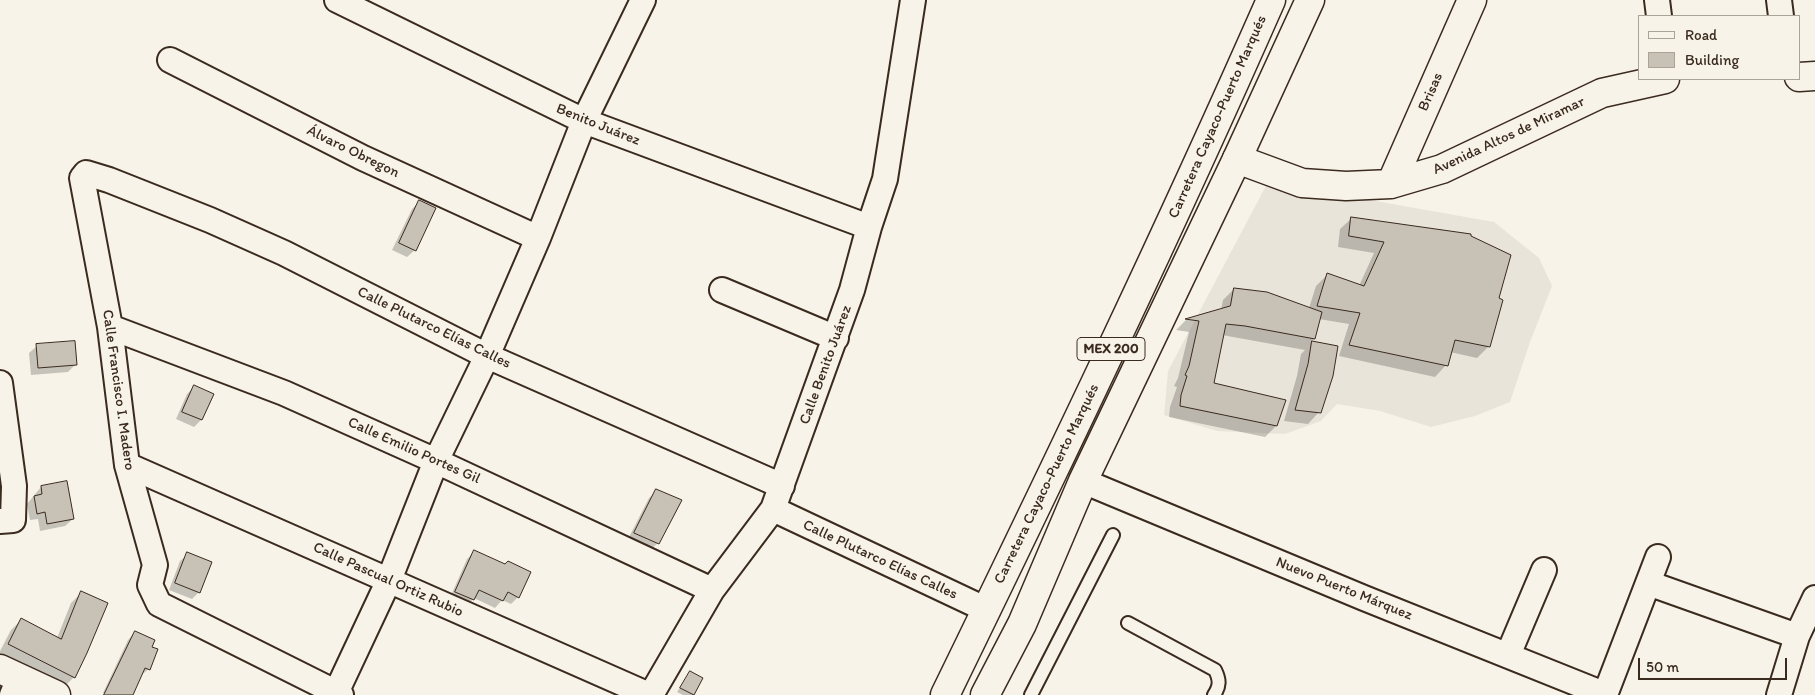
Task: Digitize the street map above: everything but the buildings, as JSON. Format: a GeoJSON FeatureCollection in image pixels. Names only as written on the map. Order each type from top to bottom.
{"type":"FeatureCollection","features":[{"type":"Feature","properties":{"kind":"main road","name":"Carretera Cayaco-Puerto Marqués"},"geometry":{"type":"LineString","coordinates":[[945,695],[1055,469],[1195,172],[1271,0]]}},
{"type":"Feature","properties":{"kind":"main road","name":"Carretera Cayaco-Puerto Marqués"},"geometry":{"type":"LineString","coordinates":[[984,695],[1022,624],[1083,482],[1237,159],[1310,0]]}},
{"type":"Feature","properties":{"kind":"main road","name":"Brisas"},"geometry":{"type":"LineString","coordinates":[[1391,184],[1472,0]]}},
{"type":"Feature","properties":{"kind":"main road"},"geometry":{"type":"LineString","coordinates":[[1800,77],[1815,76]]}},
{"type":"Feature","properties":{"kind":"main road","name":"Avenida Altos de Miramar"},"geometry":{"type":"LineString","coordinates":[[1237,159],[1302,183],[1346,186],[1391,184],[1442,169],[1602,93],[1660,80]]}},
{"type":"Feature","properties":{"kind":"main road"},"geometry":{"type":"LineString","coordinates":[[11,681],[56,695]]}},
{"type":"Feature","properties":{"kind":"street","name":"Benito Juárez"},"geometry":{"type":"LineString","coordinates":[[337,0],[584,122],[869,227]]}},
{"type":"Feature","properties":{"kind":"street"},"geometry":{"type":"LineString","coordinates":[[338,694],[389,580],[436,461],[487,356],[538,238],[584,122],[643,0]]}},
{"type":"Feature","properties":{"kind":"street","name":"Calle Benito Juárez"},"geometry":{"type":"LineString","coordinates":[[650,695],[712,590],[773,510],[836,338],[885,179],[913,0]]}},
{"type":"Feature","properties":{"kind":"street"},"geometry":{"type":"LineString","coordinates":[[1657,0],[1659,15]]}},
{"type":"Feature","properties":{"kind":"street"},"geometry":{"type":"LineString","coordinates":[[1779,0],[1781,15]]}},
{"type":"Feature","properties":{"kind":"street","name":"Álvaro Obregon"},"geometry":{"type":"LineString","coordinates":[[170,60],[363,158],[538,238]]}},
{"type":"Feature","properties":{"kind":"street","name":"Calle Plutarco Elías Calles"},"geometry":{"type":"LineString","coordinates":[[86,173],[109,180],[210,220],[284,253],[487,356],[782,486]]}},
{"type":"Feature","properties":{"kind":"street","name":"Calle Francisco I. Madero"},"geometry":{"type":"LineString","coordinates":[[86,173],[82,178],[110,327],[127,466],[155,565],[150,585],[159,604],[338,694]]}},
{"type":"Feature","properties":{"kind":"street"},"geometry":{"type":"LineString","coordinates":[[722,290],[836,338]]}},
{"type":"Feature","properties":{"kind":"street","name":"Calle Emilio Portes Gil"},"geometry":{"type":"LineString","coordinates":[[110,327],[284,393],[436,461],[712,590]]}},
{"type":"Feature","properties":{"kind":"street"},"geometry":{"type":"LineString","coordinates":[[0,384],[14,486],[13,520],[0,521]]}},
{"type":"Feature","properties":{"kind":"street","name":"Calle Pascual Ortiz Rubio"},"geometry":{"type":"LineString","coordinates":[[127,466],[650,695]]}},
{"type":"Feature","properties":{"kind":"street","name":"Nuevo Puerto Márquez"},"geometry":{"type":"LineString","coordinates":[[1083,482],[1605,695]]}},
{"type":"Feature","properties":{"kind":"street","name":"Calle Plutarco Elías Calles"},"geometry":{"type":"LineString","coordinates":[[773,510],[987,610]]}},
{"type":"Feature","properties":{"kind":"street"},"geometry":{"type":"LineString","coordinates":[[1605,695],[1658,557]]}},
{"type":"Feature","properties":{"kind":"street"},"geometry":{"type":"LineString","coordinates":[[1508,655],[1544,570]]}},
{"type":"Feature","properties":{"kind":"street"},"geometry":{"type":"LineString","coordinates":[[1648,583],[1797,636]]}},
{"type":"Feature","properties":{"kind":"street"},"geometry":{"type":"LineString","coordinates":[[1779,695],[1797,636],[1815,598]]}},
{"type":"Feature","properties":{"kind":"lane"},"geometry":{"type":"LineString","coordinates":[[1032,695],[1114,535]]}},
{"type":"Feature","properties":{"kind":"lane"},"geometry":{"type":"LineString","coordinates":[[1128,623],[1215,670],[1219,688],[1214,695]]}},
{"type":"Feature","properties":{"kind":"shaded area"},"geometry":{"type":"Polygon","coordinates":[[[1268,182],[1494,222],[1539,258],[1552,286],[1530,342],[1510,402],[1475,416],[1431,427],[1380,411],[1337,404],[1321,421],[1285,434],[1217,431],[1164,415],[1168,371],[1268,182]]]}}]}
